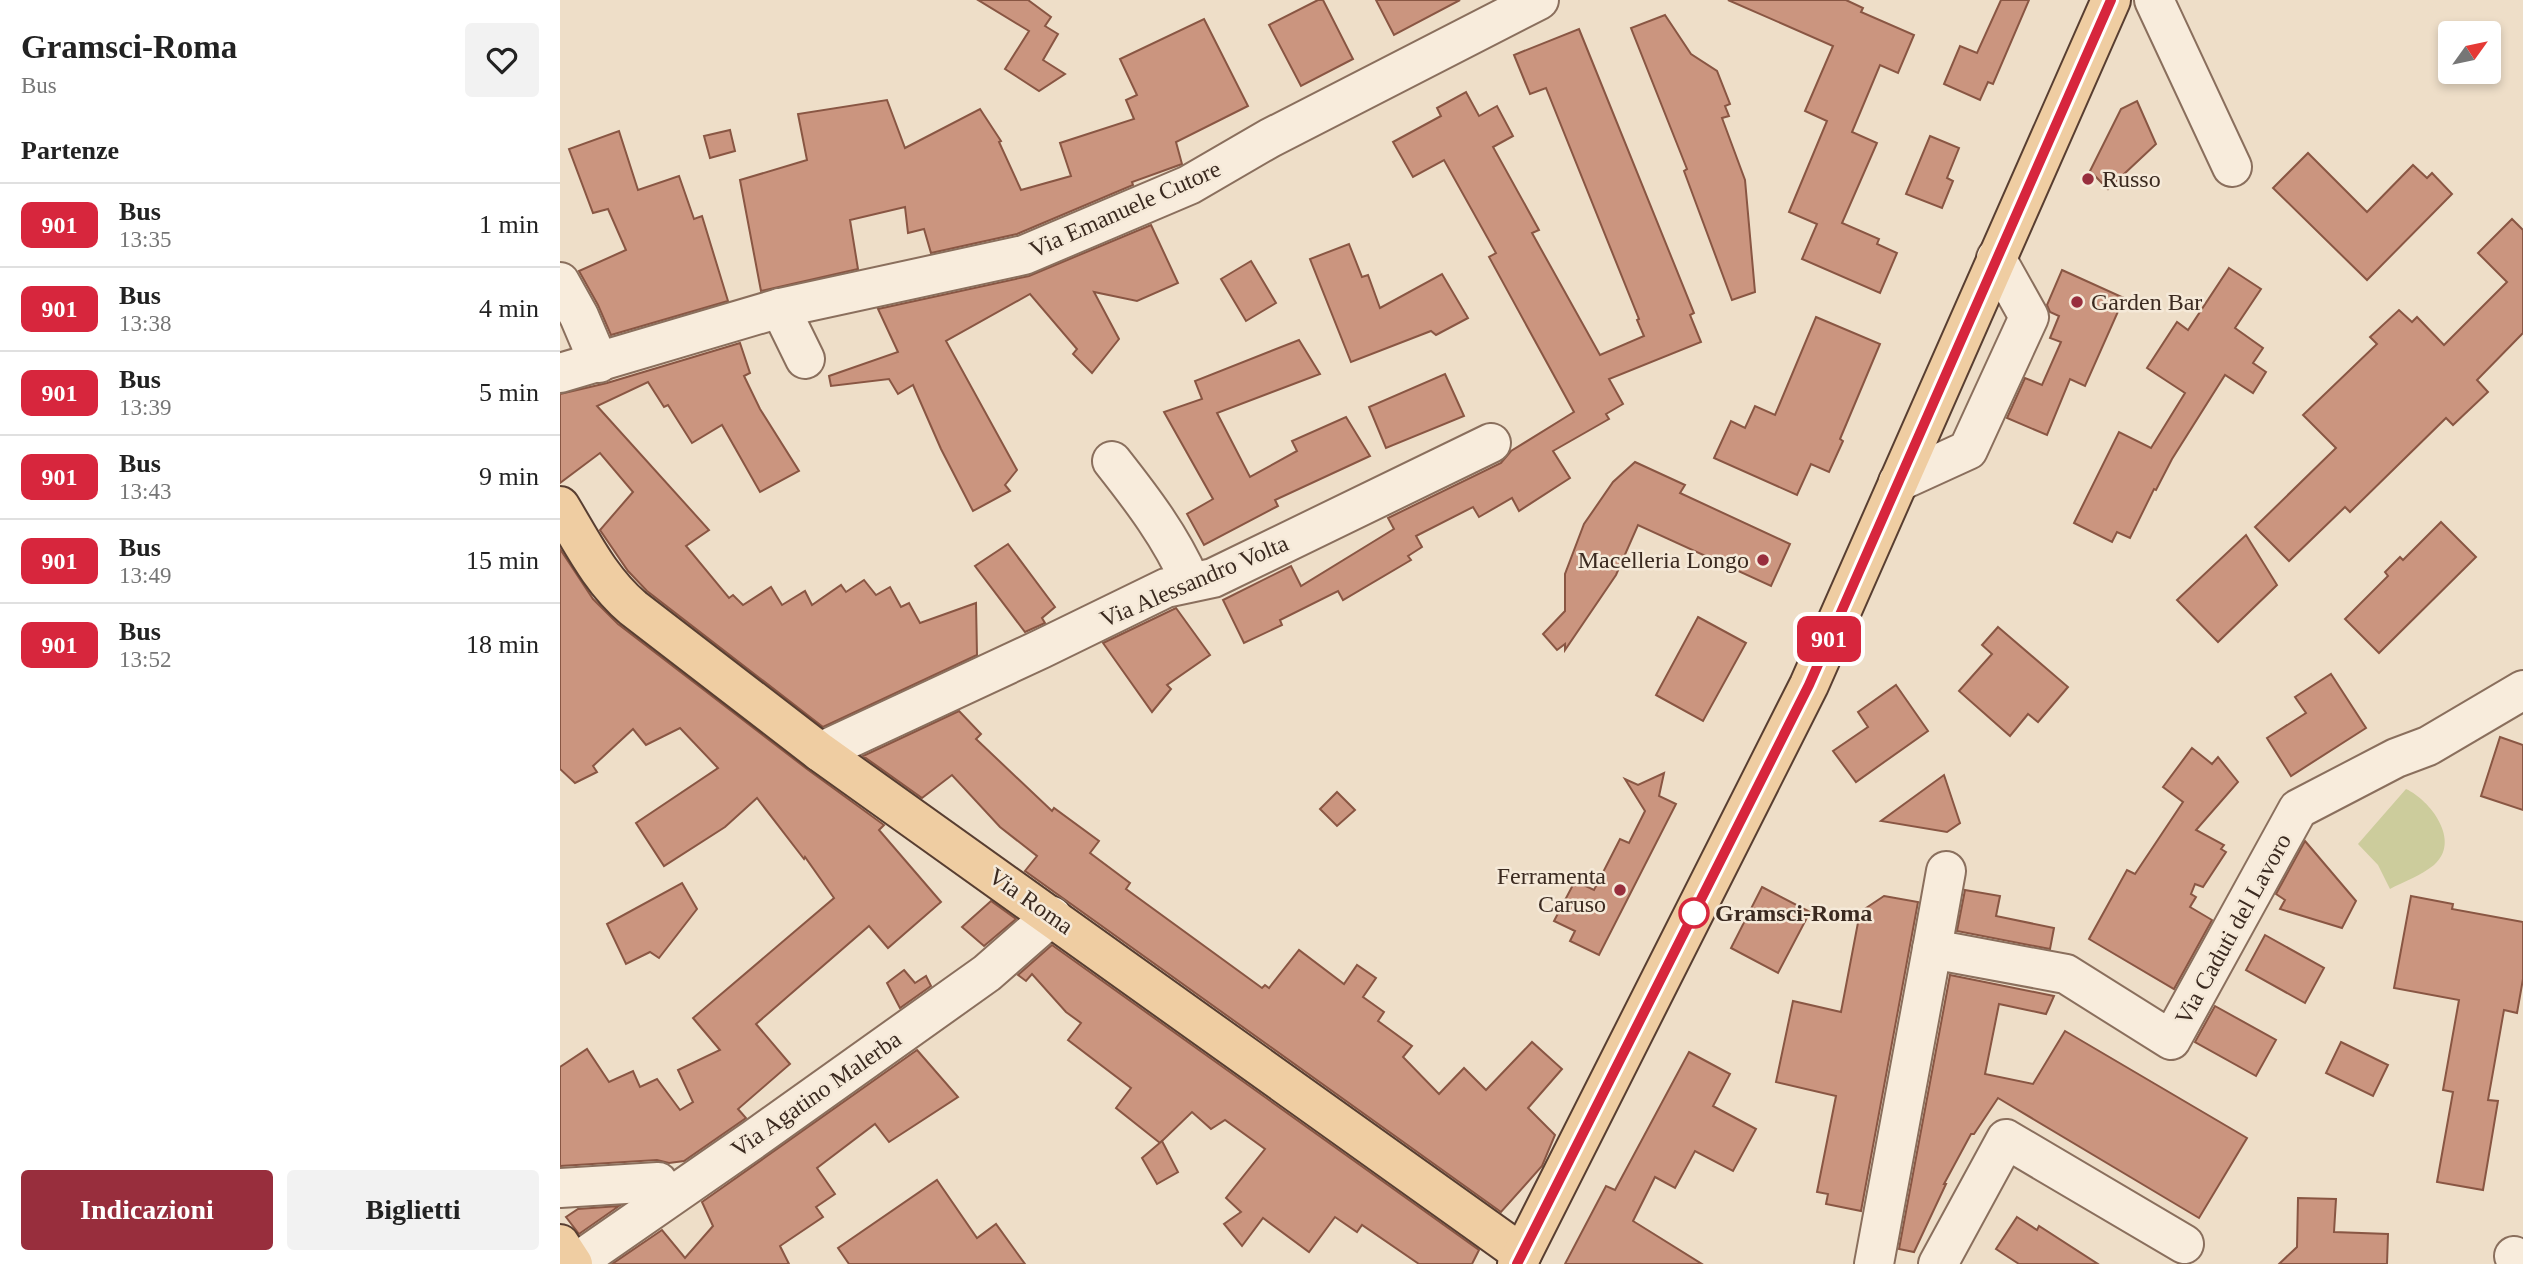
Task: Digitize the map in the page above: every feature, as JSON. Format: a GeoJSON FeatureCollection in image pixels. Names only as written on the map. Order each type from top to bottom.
{"type":"FeatureCollection","features":[{"type":"Feature","properties":{"kind":"main road"},"geometry":{"type":"LineString","coordinates":[[1525,1261],[1809,685],[2111,0]]}},
{"type":"Feature","properties":{"kind":"main road","name":"Via Roma"},"geometry":{"type":"LineString","coordinates":[[560,506],[615,593],[820,752],[1052,916],[1525,1261]]}},
{"type":"Feature","properties":{"kind":"main road"},"geometry":{"type":"LineString","coordinates":[[560,1244],[573,1264]]}},
{"type":"Feature","properties":{"kind":"street","name":"Via Emanuele Cutore"},"geometry":{"type":"LineString","coordinates":[[560,373],[779,308],[1024,255],[1189,186],[1270,138],[1539,0]]}},
{"type":"Feature","properties":{"kind":"street"},"geometry":{"type":"LineString","coordinates":[[2154,0],[2232,167]]}},
{"type":"Feature","properties":{"kind":"street"},"geometry":{"type":"LineString","coordinates":[[1898,482],[1968,450],[2029,317],[1996,258]]}},
{"type":"Feature","properties":{"kind":"street"},"geometry":{"type":"LineString","coordinates":[[560,282],[579,316],[599,363]]}},
{"type":"Feature","properties":{"kind":"street"},"geometry":{"type":"LineString","coordinates":[[779,308],[805,359]]}},
{"type":"Feature","properties":{"kind":"street","name":"Via Alessandro Volta"},"geometry":{"type":"LineString","coordinates":[[820,752],[1167,588],[1213,578],[1491,443]]}},
{"type":"Feature","properties":{"kind":"street"},"geometry":{"type":"LineString","coordinates":[[1112,461],[1149,508],[1190,581]]}},
{"type":"Feature","properties":{"kind":"street","name":"Via Caduti del Lavoro"},"geometry":{"type":"LineString","coordinates":[[1932,949],[2066,974],[2171,1040],[2298,809],[2396,758],[2428,746],[2523,690]]}},
{"type":"Feature","properties":{"kind":"street"},"geometry":{"type":"LineString","coordinates":[[1874,1264],[1946,871]]}},
{"type":"Feature","properties":{"kind":"street","name":"Via Agatino Malerba"},"geometry":{"type":"LineString","coordinates":[[573,1264],[987,973],[1052,916]]}},
{"type":"Feature","properties":{"kind":"street"},"geometry":{"type":"LineString","coordinates":[[1938,1264],[2007,1139],[2184,1244]]}},
{"type":"Feature","properties":{"kind":"street"},"geometry":{"type":"LineString","coordinates":[[560,1188],[658,1182],[668,1198]]}},
{"type":"Feature","properties":{"kind":"green space"},"geometry":{"type":"Polygon","coordinates":[[[2406,789],[2424,802],[2440,822],[2445,845],[2442,855],[2434,865],[2390,889],[2378,865],[2358,844],[2406,789]]]}},
{"type":"Feature","properties":{"kind":"building"},"geometry":{"type":"Polygon","coordinates":[[[978,0],[1028,0],[1051,17],[1045,26],[1058,34],[1043,60],[1065,74],[1039,91],[1005,69],[1029,31],[978,0]]]}},
{"type":"Feature","properties":{"kind":"building"},"geometry":{"type":"Polygon","coordinates":[[[1318,0],[1323,0],[1353,59],[1301,86],[1269,25],[1318,0]]]}},
{"type":"Feature","properties":{"kind":"building"},"geometry":{"type":"Polygon","coordinates":[[[1376,0],[1460,0],[1394,35],[1376,0]]]}},
{"type":"Feature","properties":{"kind":"building"},"geometry":{"type":"Polygon","coordinates":[[[1728,0],[1846,0],[1863,8],[1861,12],[1914,35],[1898,73],[1880,65],[1852,132],[1877,143],[1842,223],[1879,239],[1877,244],[1897,253],[1880,293],[1802,259],[1817,224],[1789,212],[1827,121],[1805,111],[1833,46],[1728,0]]]}},
{"type":"Feature","properties":{"kind":"building"},"geometry":{"type":"Polygon","coordinates":[[[2001,0],[2029,0],[1993,84],[1988,82],[1980,100],[1944,84],[1960,46],[1977,53],[2001,0]]]}},
{"type":"Feature","properties":{"kind":"building"},"geometry":{"type":"Polygon","coordinates":[[[1665,15],[1691,54],[1717,71],[1730,104],[1725,106],[1729,116],[1722,118],[1745,180],[1755,292],[1732,300],[1684,171],[1687,169],[1631,28],[1665,15]]]}},
{"type":"Feature","properties":{"kind":"building"},"geometry":{"type":"Polygon","coordinates":[[[1204,19],[1248,106],[1176,142],[1182,164],[1132,182],[1133,185],[1017,234],[931,253],[924,229],[908,233],[905,207],[850,220],[858,269],[761,291],[740,180],[807,160],[798,114],[887,100],[905,148],[980,109],[1001,141],[999,142],[1021,190],[1071,176],[1060,143],[1134,119],[1126,100],[1137,95],[1120,59],[1204,19]]]}},
{"type":"Feature","properties":{"kind":"building"},"geometry":{"type":"Polygon","coordinates":[[[1579,29],[1694,313],[1690,315],[1701,342],[1609,379],[1623,404],[1606,414],[1609,419],[1553,451],[1570,478],[1519,511],[1512,498],[1479,517],[1473,507],[1416,536],[1422,547],[1408,556],[1411,560],[1343,600],[1338,591],[1280,620],[1282,625],[1244,643],[1223,600],[1291,566],[1301,586],[1394,529],[1388,518],[1501,463],[1511,451],[1574,412],[1489,257],[1496,253],[1444,160],[1413,177],[1393,142],[1441,116],[1437,108],[1466,92],[1479,116],[1497,106],[1513,136],[1493,147],[1539,230],[1532,233],[1600,355],[1644,336],[1546,88],[1530,94],[1514,55],[1579,29]]]}},
{"type":"Feature","properties":{"kind":"building"},"geometry":{"type":"Polygon","coordinates":[[[2137,101],[2156,144],[2108,189],[2090,171],[2121,109],[2137,101]]]}},
{"type":"Feature","properties":{"kind":"building"},"geometry":{"type":"Polygon","coordinates":[[[730,130],[735,151],[710,158],[704,136],[730,130]]]}},
{"type":"Feature","properties":{"kind":"building"},"geometry":{"type":"Polygon","coordinates":[[[619,131],[638,190],[679,176],[694,219],[702,216],[728,301],[611,335],[579,271],[626,250],[608,209],[593,213],[569,149],[619,131]]]}},
{"type":"Feature","properties":{"kind":"building"},"geometry":{"type":"Polygon","coordinates":[[[1930,136],[1959,148],[1947,178],[1953,181],[1942,208],[1906,194],[1930,136]]]}},
{"type":"Feature","properties":{"kind":"building"},"geometry":{"type":"Polygon","coordinates":[[[2308,153],[2367,212],[2413,165],[2427,178],[2432,173],[2452,194],[2367,280],[2273,188],[2308,153]]]}},
{"type":"Feature","properties":{"kind":"building"},"geometry":{"type":"Polygon","coordinates":[[[2512,219],[2523,230],[2523,333],[2477,380],[2488,392],[2453,425],[2446,418],[2350,512],[2345,507],[2289,561],[2255,527],[2336,448],[2303,415],[2377,344],[2370,337],[2399,310],[2412,322],[2417,317],[2444,345],[2507,282],[2478,253],[2512,219]]]}},
{"type":"Feature","properties":{"kind":"building"},"geometry":{"type":"Polygon","coordinates":[[[1151,225],[1178,283],[1137,301],[1094,292],[1119,339],[1092,373],[1073,354],[1077,349],[1030,294],[946,341],[1017,470],[1005,485],[1010,491],[973,511],[941,449],[913,385],[898,394],[889,379],[831,386],[829,376],[898,352],[878,309],[1029,276],[1151,225]]]}},
{"type":"Feature","properties":{"kind":"building"},"geometry":{"type":"Polygon","coordinates":[[[1349,244],[1362,277],[1368,275],[1380,308],[1442,274],[1468,318],[1436,335],[1431,331],[1351,362],[1310,259],[1349,244]]]}},
{"type":"Feature","properties":{"kind":"building"},"geometry":{"type":"Polygon","coordinates":[[[1251,261],[1276,303],[1246,321],[1221,279],[1251,261]]]}},
{"type":"Feature","properties":{"kind":"building"},"geometry":{"type":"Polygon","coordinates":[[[2229,268],[2261,289],[2235,328],[2263,348],[2253,363],[2266,372],[2253,393],[2225,375],[2172,459],[2156,490],[2154,489],[2130,538],[2117,532],[2112,542],[2074,523],[2119,432],[2151,448],[2185,393],[2147,368],[2177,322],[2188,330],[2229,268]]]}},
{"type":"Feature","properties":{"kind":"building"},"geometry":{"type":"Polygon","coordinates":[[[2062,270],[2124,298],[2085,386],[2070,379],[2047,435],[2007,418],[2025,378],[2042,385],[2061,342],[2050,338],[2059,316],[2050,312],[2047,305],[2062,270]]]}},
{"type":"Feature","properties":{"kind":"building"},"geometry":{"type":"Polygon","coordinates":[[[1816,317],[1880,344],[1829,472],[1811,464],[1797,495],[1714,458],[1731,421],[1745,428],[1755,406],[1775,415],[1816,317]]]}},
{"type":"Feature","properties":{"kind":"building"},"geometry":{"type":"Polygon","coordinates":[[[1299,340],[1320,374],[1217,413],[1250,477],[1297,451],[1292,441],[1346,417],[1370,456],[1275,500],[1278,506],[1204,545],[1187,514],[1213,499],[1164,412],[1202,399],[1195,381],[1299,340]]]}},
{"type":"Feature","properties":{"kind":"building"},"geometry":{"type":"Polygon","coordinates":[[[740,343],[750,373],[744,376],[760,409],[799,471],[760,492],[722,425],[692,443],[668,405],[664,407],[648,382],[597,406],[709,530],[686,546],[729,598],[733,595],[743,605],[771,587],[782,605],[805,591],[812,605],[841,585],[846,592],[864,580],[876,595],[890,587],[901,607],[909,603],[920,623],[976,603],[977,655],[823,727],[647,591],[628,571],[600,530],[633,492],[600,453],[560,483],[560,394],[607,383],[740,343]]]}},
{"type":"Feature","properties":{"kind":"building"},"geometry":{"type":"Polygon","coordinates":[[[1445,374],[1464,416],[1386,448],[1369,407],[1445,374]]]}},
{"type":"Feature","properties":{"kind":"building"},"geometry":{"type":"Polygon","coordinates":[[[1635,462],[1685,485],[1680,493],[1790,544],[1771,586],[1638,525],[1616,575],[1565,650],[1565,644],[1557,650],[1543,634],[1565,611],[1565,574],[1584,524],[1613,482],[1635,462]]]}},
{"type":"Feature","properties":{"kind":"building"},"geometry":{"type":"Polygon","coordinates":[[[2441,522],[2476,557],[2379,653],[2345,619],[2388,576],[2385,572],[2400,557],[2403,560],[2441,522]]]}},
{"type":"Feature","properties":{"kind":"building"},"geometry":{"type":"Polygon","coordinates":[[[2246,535],[2277,585],[2218,642],[2177,600],[2246,535]]]}},
{"type":"Feature","properties":{"kind":"building"},"geometry":{"type":"Polygon","coordinates":[[[1008,544],[1055,607],[1042,618],[1045,623],[1025,632],[975,566],[1008,544]]]}},
{"type":"Feature","properties":{"kind":"building"},"geometry":{"type":"Polygon","coordinates":[[[560,549],[593,599],[618,624],[884,825],[879,830],[941,902],[888,948],[869,926],[756,1024],[790,1064],[738,1109],[746,1118],[684,1161],[560,1166],[560,1067],[587,1049],[609,1082],[633,1071],[640,1087],[657,1079],[680,1110],[693,1102],[678,1070],[720,1050],[693,1018],[834,898],[757,798],[725,827],[664,866],[636,823],[718,768],[680,728],[646,745],[633,729],[593,766],[597,772],[575,783],[560,769],[560,549]]]}},
{"type":"Feature","properties":{"kind":"building"},"geometry":{"type":"Polygon","coordinates":[[[1176,608],[1210,655],[1167,685],[1171,689],[1152,712],[1103,643],[1176,608]]]}},
{"type":"Feature","properties":{"kind":"building"},"geometry":{"type":"Polygon","coordinates":[[[1698,617],[1746,643],[1703,721],[1656,695],[1698,617]]]}},
{"type":"Feature","properties":{"kind":"building"},"geometry":{"type":"Polygon","coordinates":[[[1998,627],[2068,687],[2038,722],[2028,714],[2010,736],[1959,691],[1992,654],[1982,645],[1998,627]]]}},
{"type":"Feature","properties":{"kind":"building"},"geometry":{"type":"Polygon","coordinates":[[[2331,674],[2366,728],[2291,776],[2267,738],[2306,713],[2295,697],[2331,674]]]}},
{"type":"Feature","properties":{"kind":"building"},"geometry":{"type":"Polygon","coordinates":[[[1896,685],[1928,731],[1856,782],[1833,751],[1868,727],[1858,712],[1896,685]]]}},
{"type":"Feature","properties":{"kind":"building"},"geometry":{"type":"Polygon","coordinates":[[[959,711],[981,734],[976,739],[1052,811],[1054,808],[1099,841],[1090,853],[1130,883],[1126,889],[1262,988],[1265,985],[1269,988],[1299,950],[1344,984],[1357,965],[1376,978],[1363,997],[1384,1012],[1378,1021],[1412,1046],[1403,1057],[1439,1094],[1464,1068],[1486,1090],[1532,1042],[1562,1069],[1528,1108],[1555,1135],[1542,1166],[1501,1212],[1025,871],[1037,856],[1000,827],[952,775],[922,798],[863,756],[959,711]]]}},
{"type":"Feature","properties":{"kind":"building"},"geometry":{"type":"Polygon","coordinates":[[[2500,737],[2523,745],[2523,810],[2481,796],[2500,737]]]}},
{"type":"Feature","properties":{"kind":"building"},"geometry":{"type":"Polygon","coordinates":[[[2192,748],[2212,764],[2218,757],[2238,782],[2196,830],[2224,845],[2221,849],[2226,852],[2203,887],[2195,884],[2191,894],[2196,897],[2190,907],[2212,920],[2174,989],[2089,939],[2127,870],[2135,874],[2183,802],[2163,787],[2192,748]]]}},
{"type":"Feature","properties":{"kind":"building"},"geometry":{"type":"Polygon","coordinates":[[[1664,773],[1659,796],[1676,804],[1599,955],[1570,941],[1575,931],[1554,921],[1575,881],[1594,890],[1620,839],[1629,843],[1645,811],[1625,779],[1638,785],[1664,773]]]}},
{"type":"Feature","properties":{"kind":"building"},"geometry":{"type":"Polygon","coordinates":[[[1944,775],[1960,823],[1947,832],[1881,821],[1944,775]]]}},
{"type":"Feature","properties":{"kind":"building"},"geometry":{"type":"Polygon","coordinates":[[[1337,792],[1355,810],[1337,826],[1320,809],[1337,792]]]}},
{"type":"Feature","properties":{"kind":"building"},"geometry":{"type":"Polygon","coordinates":[[[2305,841],[2356,901],[2342,928],[2280,909],[2285,900],[2276,894],[2305,841]]]}},
{"type":"Feature","properties":{"kind":"building"},"geometry":{"type":"Polygon","coordinates":[[[682,883],[697,909],[659,958],[650,952],[626,964],[607,924],[682,883]]]}},
{"type":"Feature","properties":{"kind":"building"},"geometry":{"type":"Polygon","coordinates":[[[1762,887],[1810,912],[1778,973],[1731,948],[1762,887]]]}},
{"type":"Feature","properties":{"kind":"building"},"geometry":{"type":"Polygon","coordinates":[[[1965,890],[2000,896],[1996,916],[2054,928],[2050,949],[1957,931],[1965,890]]]}},
{"type":"Feature","properties":{"kind":"building"},"geometry":{"type":"Polygon","coordinates":[[[1884,896],[1918,902],[1861,1211],[1826,1204],[1828,1194],[1817,1192],[1836,1096],[1776,1082],[1793,1001],[1841,1012],[1860,912],[1884,896]]]}},
{"type":"Feature","properties":{"kind":"building"},"geometry":{"type":"Polygon","coordinates":[[[2411,896],[2453,904],[2452,909],[2523,922],[2523,979],[2517,1013],[2504,1010],[2488,1100],[2498,1101],[2483,1190],[2437,1182],[2453,1092],[2443,1090],[2459,1000],[2394,988],[2411,896]]]}},
{"type":"Feature","properties":{"kind":"building"},"geometry":{"type":"Polygon","coordinates":[[[991,901],[1016,919],[984,946],[962,927],[991,901]]]}},
{"type":"Feature","properties":{"kind":"building"},"geometry":{"type":"Polygon","coordinates":[[[2265,935],[2324,968],[2305,1003],[2246,970],[2265,935]]]}},
{"type":"Feature","properties":{"kind":"building"},"geometry":{"type":"Polygon","coordinates":[[[1052,945],[1479,1250],[1472,1264],[1419,1264],[1362,1225],[1357,1232],[1335,1217],[1309,1252],[1263,1218],[1242,1246],[1224,1224],[1241,1212],[1226,1198],[1265,1149],[1225,1120],[1211,1129],[1192,1112],[1160,1143],[1116,1108],[1131,1088],[1068,1040],[1081,1023],[1066,1012],[1032,974],[1026,981],[1018,975],[1052,945]]]}},
{"type":"Feature","properties":{"kind":"building"},"geometry":{"type":"Polygon","coordinates":[[[904,970],[915,983],[926,976],[931,986],[900,1008],[887,983],[904,970]]]}},
{"type":"Feature","properties":{"kind":"building"},"geometry":{"type":"Polygon","coordinates":[[[1950,975],[2054,996],[2046,1014],[1999,1004],[1985,1074],[2033,1084],[2065,1031],[2247,1138],[2199,1218],[1998,1098],[1974,1134],[1971,1134],[1944,1184],[1914,1252],[1899,1249],[1950,975]]]}},
{"type":"Feature","properties":{"kind":"building"},"geometry":{"type":"Polygon","coordinates":[[[2215,1006],[2276,1040],[2256,1076],[2195,1042],[2215,1006]]]}},
{"type":"Feature","properties":{"kind":"building"},"geometry":{"type":"Polygon","coordinates":[[[2341,1042],[2388,1065],[2373,1096],[2326,1073],[2341,1042]]]}},
{"type":"Feature","properties":{"kind":"building"},"geometry":{"type":"Polygon","coordinates":[[[917,1050],[958,1097],[889,1142],[875,1124],[817,1168],[835,1194],[816,1207],[823,1217],[780,1246],[789,1264],[612,1264],[662,1230],[685,1258],[713,1226],[702,1202],[917,1050]]]}},
{"type":"Feature","properties":{"kind":"building"},"geometry":{"type":"Polygon","coordinates":[[[1689,1052],[1730,1074],[1713,1106],[1756,1129],[1733,1171],[1695,1151],[1675,1188],[1655,1177],[1633,1221],[1702,1264],[1565,1264],[1606,1186],[1615,1190],[1689,1052]]]}},
{"type":"Feature","properties":{"kind":"building"},"geometry":{"type":"Polygon","coordinates":[[[1162,1141],[1178,1172],[1157,1184],[1142,1158],[1162,1141]]]}},
{"type":"Feature","properties":{"kind":"building"},"geometry":{"type":"Polygon","coordinates":[[[937,1180],[977,1238],[996,1224],[1025,1264],[849,1264],[838,1248],[937,1180]]]}},
{"type":"Feature","properties":{"kind":"building"},"geometry":{"type":"Polygon","coordinates":[[[2298,1198],[2336,1199],[2334,1232],[2388,1234],[2387,1264],[2279,1264],[2297,1247],[2298,1198]]]}},
{"type":"Feature","properties":{"kind":"building"},"geometry":{"type":"Polygon","coordinates":[[[619,1206],[579,1234],[566,1217],[578,1209],[619,1206]]]}},
{"type":"Feature","properties":{"kind":"building"},"geometry":{"type":"Polygon","coordinates":[[[2017,1217],[2037,1230],[2039,1226],[2098,1264],[2019,1264],[1996,1249],[2017,1217]]]}},
{"type":"Feature","properties":{"kind":"bus line","name":"901"},"geometry":{"type":"LineString","coordinates":[[1517,1264],[1809,685],[2111,0]]}},
{"type":"Feature","properties":{"kind":"place","name":"Russo"},"geometry":{"type":"Point","coordinates":[2088,179]}},
{"type":"Feature","properties":{"kind":"place","name":"Garden Bar"},"geometry":{"type":"Point","coordinates":[2077,302]}},
{"type":"Feature","properties":{"kind":"place","name":"Macelleria Longo"},"geometry":{"type":"Point","coordinates":[1763,560]}},
{"type":"Feature","properties":{"kind":"place","name":"Ferramenta Caruso"},"geometry":{"type":"Point","coordinates":[1620,890]}},
{"type":"Feature","properties":{"kind":"place","name":"Gramsci-Roma"},"geometry":{"type":"Point","coordinates":[1694,913]}}]}
